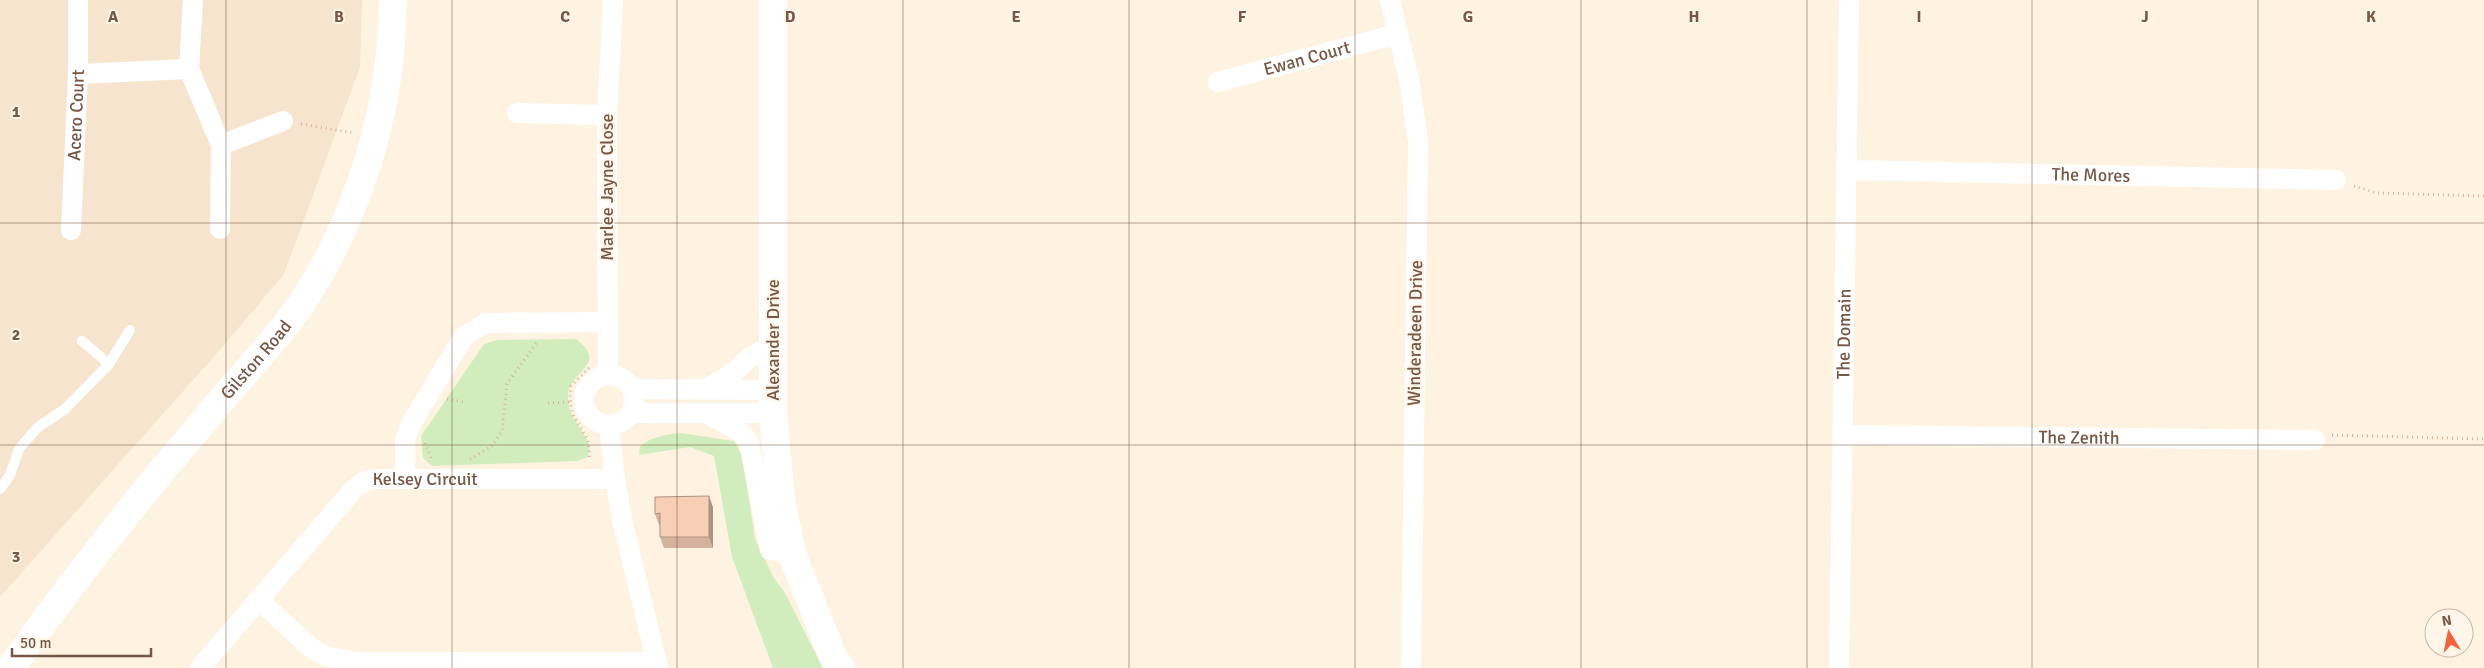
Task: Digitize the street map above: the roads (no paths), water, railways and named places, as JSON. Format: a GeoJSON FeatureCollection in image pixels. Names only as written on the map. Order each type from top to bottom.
{"type":"FeatureCollection","features":[{"type":"Feature","properties":{"kind":"main road","name":"Gilston Road"},"geometry":{"type":"LineString","coordinates":[[11,668],[99,546],[265,350],[302,303],[341,232],[367,168],[387,80],[393,0]]}},
{"type":"Feature","properties":{"kind":"main road","name":"Alexander Drive"},"geometry":{"type":"LineString","coordinates":[[773,0],[773,402],[780,499],[792,554],[833,657],[841,668]]}},
{"type":"Feature","properties":{"kind":"street"},"geometry":{"type":"LineString","coordinates":[[193,0],[188,69],[220,145],[220,229]]}},
{"type":"Feature","properties":{"kind":"street","name":"Marlee Jayne Close"},"geometry":{"type":"LineString","coordinates":[[608,375],[607,115],[613,0]]}},
{"type":"Feature","properties":{"kind":"street","name":"Winderadeen Drive"},"geometry":{"type":"LineString","coordinates":[[1390,0],[1409,79],[1418,141],[1411,668]]}},
{"type":"Feature","properties":{"kind":"street","name":"The Domain"},"geometry":{"type":"LineString","coordinates":[[1839,668],[1849,0]]}},
{"type":"Feature","properties":{"kind":"street","name":"Acero Court"},"geometry":{"type":"LineString","coordinates":[[71,230],[78,74],[78,2]]}},
{"type":"Feature","properties":{"kind":"street","name":"Ewan Court"},"geometry":{"type":"LineString","coordinates":[[1218,82],[1397,34]]}},
{"type":"Feature","properties":{"kind":"street"},"geometry":{"type":"LineString","coordinates":[[78,74],[188,69]]}},
{"type":"Feature","properties":{"kind":"street"},"geometry":{"type":"LineString","coordinates":[[517,113],[607,115]]}},
{"type":"Feature","properties":{"kind":"street"},"geometry":{"type":"LineString","coordinates":[[220,145],[283,121]]}},
{"type":"Feature","properties":{"kind":"street","name":"The Mores"},"geometry":{"type":"LineString","coordinates":[[1846,170],[2336,180]]}},
{"type":"Feature","properties":{"kind":"street"},"geometry":{"type":"LineString","coordinates":[[406,479],[405,440],[411,424],[464,336],[486,324],[607,322]]}},
{"type":"Feature","properties":{"kind":"street"},"geometry":{"type":"LineString","coordinates":[[706,390],[734,372],[749,358],[774,344]]}},
{"type":"Feature","properties":{"kind":"street"},"geometry":{"type":"LineString","coordinates":[[608,375],[622,378],[632,389],[635,401],[632,412],[624,421],[609,426],[600,424],[592,418],[586,411],[584,401],[585,392],[590,384],[597,378],[608,375]]}},
{"type":"Feature","properties":{"kind":"street"},"geometry":{"type":"LineString","coordinates":[[632,389],[706,390],[773,402]]}},
{"type":"Feature","properties":{"kind":"street"},"geometry":{"type":"LineString","coordinates":[[632,412],[706,414],[773,402]]}},
{"type":"Feature","properties":{"kind":"street"},"geometry":{"type":"LineString","coordinates":[[706,414],[742,433],[749,443],[770,550],[792,554]]}},
{"type":"Feature","properties":{"kind":"street"},"geometry":{"type":"LineString","coordinates":[[259,600],[310,648],[326,656],[356,662],[658,665],[639,596],[615,478],[609,426]]}},
{"type":"Feature","properties":{"kind":"street","name":"The Zenith"},"geometry":{"type":"LineString","coordinates":[[1843,435],[2315,440]]}},
{"type":"Feature","properties":{"kind":"street","name":"Kelsey Circuit"},"geometry":{"type":"LineString","coordinates":[[200,668],[354,489],[365,481],[374,479],[442,478],[615,478]]}},
{"type":"Feature","properties":{"kind":"lane"},"geometry":{"type":"LineString","coordinates":[[0,489],[10,475],[19,449],[31,435],[64,409],[109,364],[130,330]]}},
{"type":"Feature","properties":{"kind":"lane"},"geometry":{"type":"LineString","coordinates":[[82,341],[109,364]]}}]}
